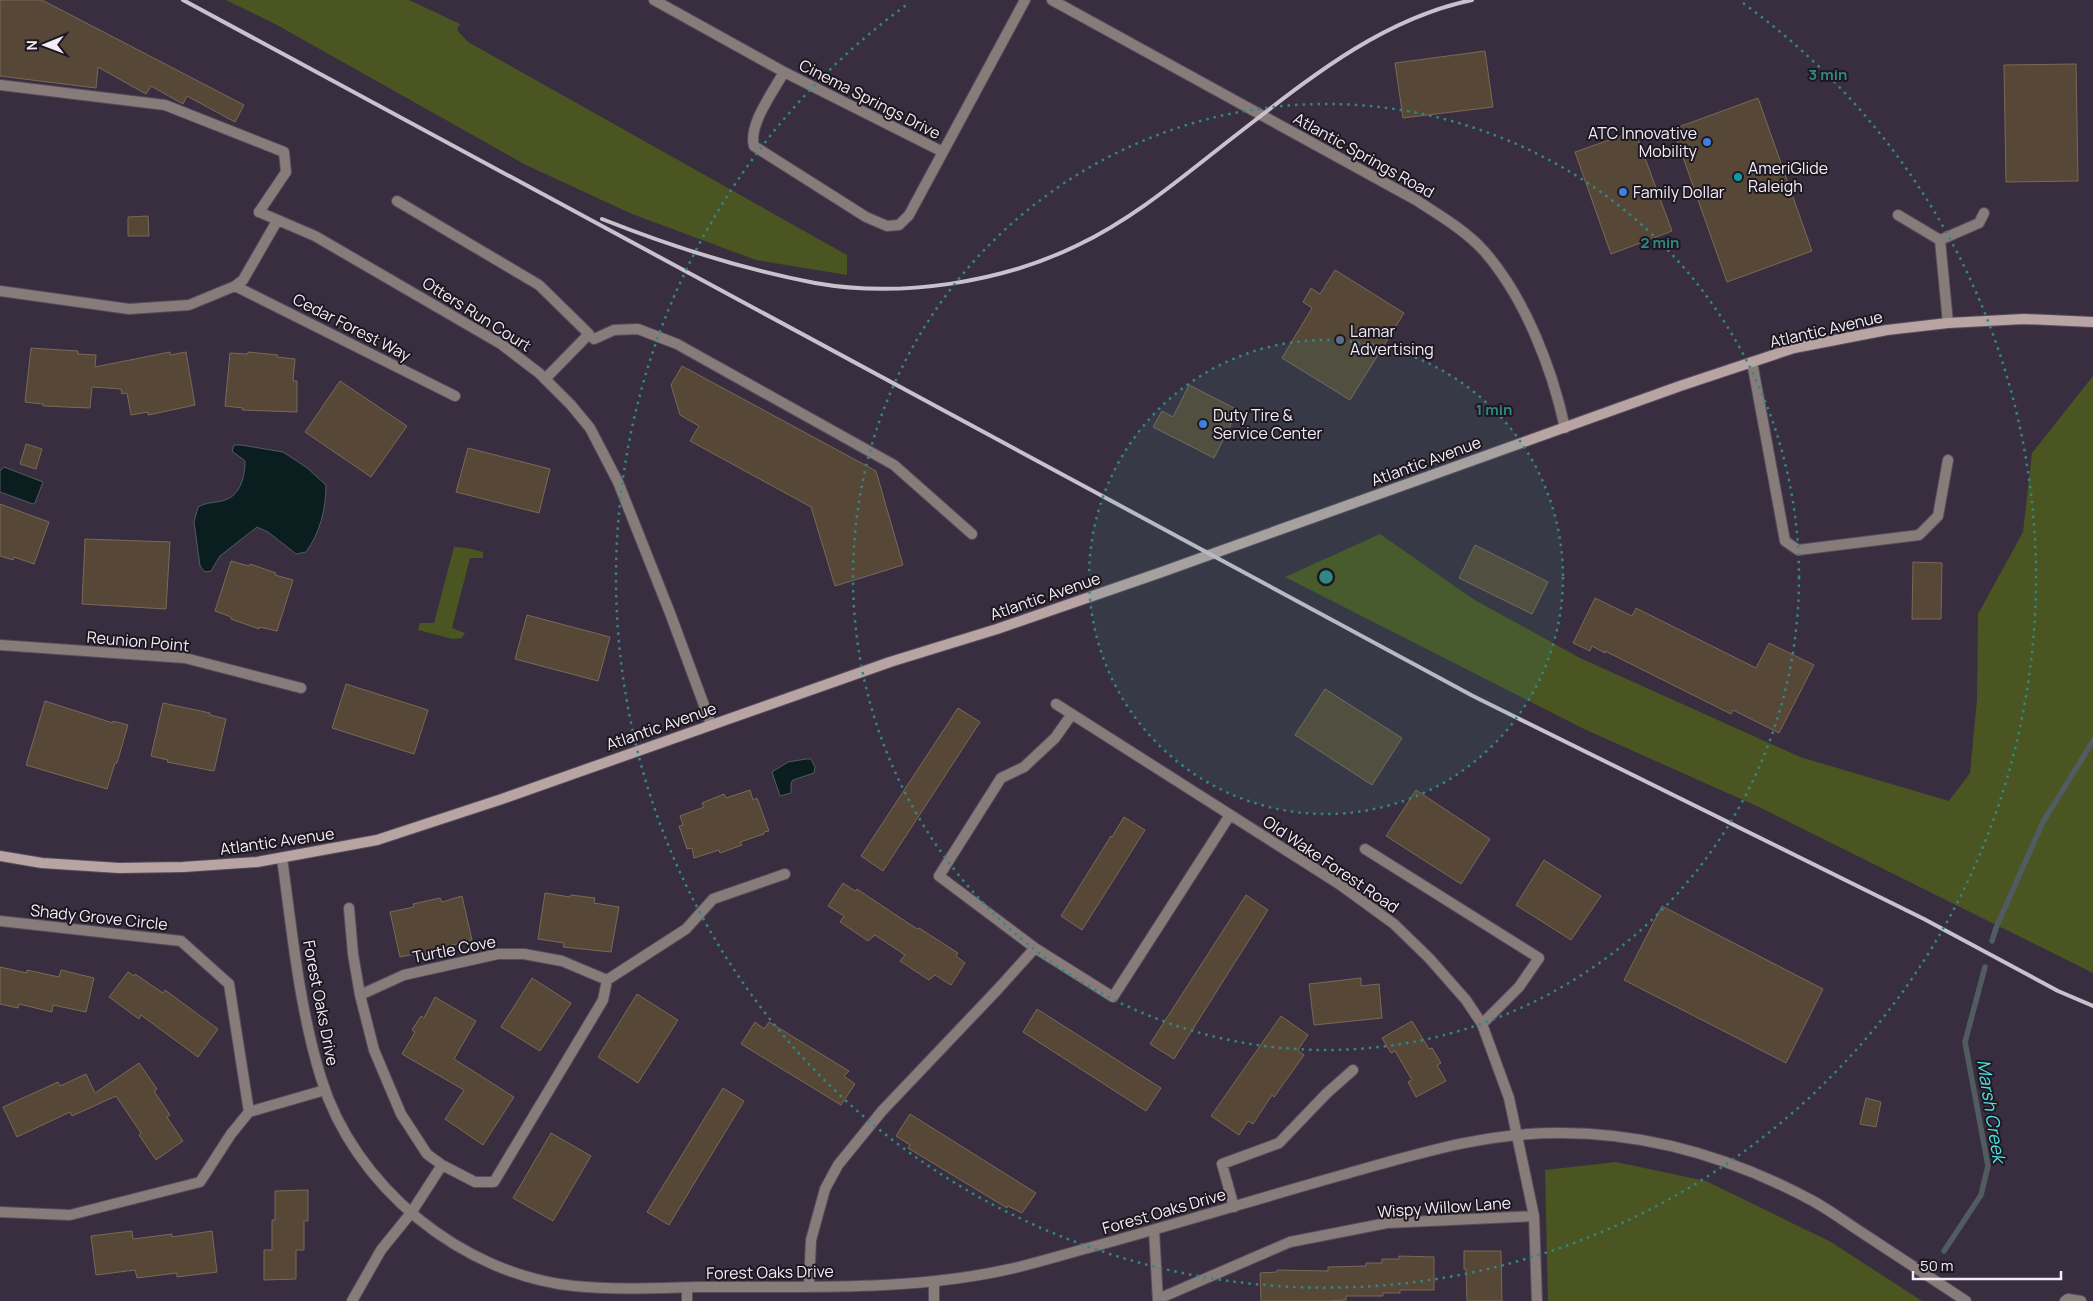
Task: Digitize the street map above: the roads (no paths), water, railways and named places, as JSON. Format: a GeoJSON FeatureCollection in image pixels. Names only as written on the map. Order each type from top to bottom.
{"type":"FeatureCollection","features":[{"type":"Feature","properties":{"kind":"main road","name":"Atlantic Avenue"},"geometry":{"type":"LineString","coordinates":[[0,856],[42,863],[119,868],[183,867],[257,862],[377,840],[502,799],[890,662],[1158,573],[1794,348],[1887,330],[1948,323],[2024,318],[2093,322]]}},
{"type":"Feature","properties":{"kind":"street","name":"Cinema Springs Drive"},"geometry":{"type":"LineString","coordinates":[[654,0],[784,72],[943,152]]}},
{"type":"Feature","properties":{"kind":"street","name":"Cinema Springs Drive"},"geometry":{"type":"LineString","coordinates":[[784,72],[754,126],[752,137],[754,146],[866,217],[887,226],[899,225],[909,215],[1025,0]]}},
{"type":"Feature","properties":{"kind":"street","name":"Atlantic Springs Road"},"geometry":{"type":"LineString","coordinates":[[1052,0],[1416,200],[1455,226],[1483,250],[1503,276],[1526,316],[1554,384],[1565,428]]}},
{"type":"Feature","properties":{"kind":"street","name":"Otters Run Court"},"geometry":{"type":"LineString","coordinates":[[0,85],[165,105],[284,152],[286,172],[259,212],[315,236],[454,316],[501,344],[545,379],[571,405],[590,428],[618,482],[711,724]]}},
{"type":"Feature","properties":{"kind":"street"},"geometry":{"type":"LineString","coordinates":[[398,201],[539,285],[589,334],[545,379]]}},
{"type":"Feature","properties":{"kind":"street"},"geometry":{"type":"LineString","coordinates":[[1940,240],[1979,223],[1984,213]]}},
{"type":"Feature","properties":{"kind":"street"},"geometry":{"type":"LineString","coordinates":[[1898,215],[1940,240]]}},
{"type":"Feature","properties":{"kind":"street"},"geometry":{"type":"LineString","coordinates":[[0,291],[129,309],[189,305],[236,286],[243,280],[277,221]]}},
{"type":"Feature","properties":{"kind":"street"},"geometry":{"type":"LineString","coordinates":[[1940,240],[1948,323]]}},
{"type":"Feature","properties":{"kind":"street","name":"Cedar Forest Way"},"geometry":{"type":"LineString","coordinates":[[236,286],[455,396]]}},
{"type":"Feature","properties":{"kind":"street"},"geometry":{"type":"LineString","coordinates":[[594,339],[614,330],[638,329],[677,344],[894,465],[972,534]]}},
{"type":"Feature","properties":{"kind":"street"},"geometry":{"type":"LineString","coordinates":[[1752,362],[1785,541],[1798,550],[1919,535],[1938,516],[1948,460]]}},
{"type":"Feature","properties":{"kind":"street","name":"Reunion Point"},"geometry":{"type":"LineString","coordinates":[[0,645],[185,658],[301,688]]}},
{"type":"Feature","properties":{"kind":"street","name":"Old Wake Forest Road"},"geometry":{"type":"LineString","coordinates":[[1056,704],[1339,884],[1394,924],[1429,958],[1466,1000],[1482,1024],[1509,1098],[1534,1216],[1537,1301]]}},
{"type":"Feature","properties":{"kind":"street"},"geometry":{"type":"LineString","coordinates":[[1072,714],[1055,738],[1024,767],[1001,778],[939,876],[1035,948],[1113,997],[1230,815]]}},
{"type":"Feature","properties":{"kind":"street"},"geometry":{"type":"LineString","coordinates":[[1365,850],[1539,958],[1519,987],[1482,1024]]}},
{"type":"Feature","properties":{"kind":"street","name":"Forest Oaks Drive"},"geometry":{"type":"LineString","coordinates":[[282,858],[311,1044],[325,1090],[348,1137],[381,1183],[412,1213],[447,1239],[476,1256],[526,1276],[574,1286],[687,1288],[882,1285],[934,1282],[1014,1268],[1154,1230],[1431,1150],[1475,1140],[1516,1135]]}},
{"type":"Feature","properties":{"kind":"street"},"geometry":{"type":"LineString","coordinates":[[349,908],[353,954],[360,994],[374,1050],[401,1114],[427,1154],[442,1165],[475,1182],[494,1182],[603,1000],[607,980],[686,929],[713,899],[785,874]]}},
{"type":"Feature","properties":{"kind":"street","name":"Shady Grove Circle"},"geometry":{"type":"LineString","coordinates":[[0,922],[181,941],[229,984],[249,1112]]}},
{"type":"Feature","properties":{"kind":"street"},"geometry":{"type":"LineString","coordinates":[[809,1286],[811,1240],[825,1189],[838,1165],[882,1111],[1035,948]]}},
{"type":"Feature","properties":{"kind":"street","name":"Turtle Cove"},"geometry":{"type":"LineString","coordinates":[[360,994],[404,975],[498,954],[524,954],[562,961],[607,980]]}},
{"type":"Feature","properties":{"kind":"street"},"geometry":{"type":"LineString","coordinates":[[1234,1207],[1222,1164],[1279,1143],[1327,1093],[1353,1070]]}},
{"type":"Feature","properties":{"kind":"street"},"geometry":{"type":"LineString","coordinates":[[0,1212],[70,1215],[200,1182],[231,1134],[249,1112],[325,1090]]}},
{"type":"Feature","properties":{"kind":"street"},"geometry":{"type":"LineString","coordinates":[[1516,1135],[1562,1133],[1636,1139],[1673,1146],[1729,1162],[1818,1203],[1966,1301]]}},
{"type":"Feature","properties":{"kind":"street"},"geometry":{"type":"LineString","coordinates":[[352,1301],[381,1250],[412,1213],[442,1165]]}},
{"type":"Feature","properties":{"kind":"street","name":"Wispy Willow Lane"},"geometry":{"type":"LineString","coordinates":[[1158,1300],[1290,1242],[1387,1223],[1534,1216]]}},
{"type":"Feature","properties":{"kind":"street"},"geometry":{"type":"LineString","coordinates":[[1154,1230],[1158,1300]]}},
{"type":"Feature","properties":{"kind":"street"},"geometry":{"type":"LineString","coordinates":[[934,1282],[934,1301]]}},
{"type":"Feature","properties":{"kind":"street"},"geometry":{"type":"LineString","coordinates":[[687,1288],[687,1301]]}},
{"type":"Feature","properties":{"kind":"street"},"geometry":{"type":"LineString","coordinates":[[2065,1301],[2068,1299],[2081,1301]]}},
{"type":"Feature","properties":{"kind":"waterway","name":"Marsh Creek"},"geometry":{"type":"LineString","coordinates":[[1992,941],[2043,822],[2093,741]]}},
{"type":"Feature","properties":{"kind":"waterway","name":"Marsh Creek"},"geometry":{"type":"LineString","coordinates":[[1944,1251],[1981,1195],[1988,1166],[1965,1042],[1985,967]]}},
{"type":"Feature","properties":{"kind":"railway"},"geometry":{"type":"LineString","coordinates":[[183,0],[1473,696],[1924,919],[2058,991],[2093,1006]]}},
{"type":"Feature","properties":{"kind":"railway"},"geometry":{"type":"LineString","coordinates":[[602,219],[707,256],[760,271],[815,283],[881,289],[915,288],[983,278],[1048,258],[1100,234],[1162,193],[1294,91],[1349,52],[1408,21],[1439,9],[1472,0]]}},
{"type":"Feature","properties":{"kind":"place","name":"ATC Innovative Mobility"},"geometry":{"type":"Point","coordinates":[1707,142]}},
{"type":"Feature","properties":{"kind":"place","name":"AmeriGlide Raleigh"},"geometry":{"type":"Point","coordinates":[1738,177]}},
{"type":"Feature","properties":{"kind":"place","name":"Family Dollar"},"geometry":{"type":"Point","coordinates":[1623,192]}},
{"type":"Feature","properties":{"kind":"place","name":"Lamar Advertising"},"geometry":{"type":"Point","coordinates":[1340,340]}},
{"type":"Feature","properties":{"kind":"place","name":"Duty Tire & Service Center"},"geometry":{"type":"Point","coordinates":[1203,424]}}]}
